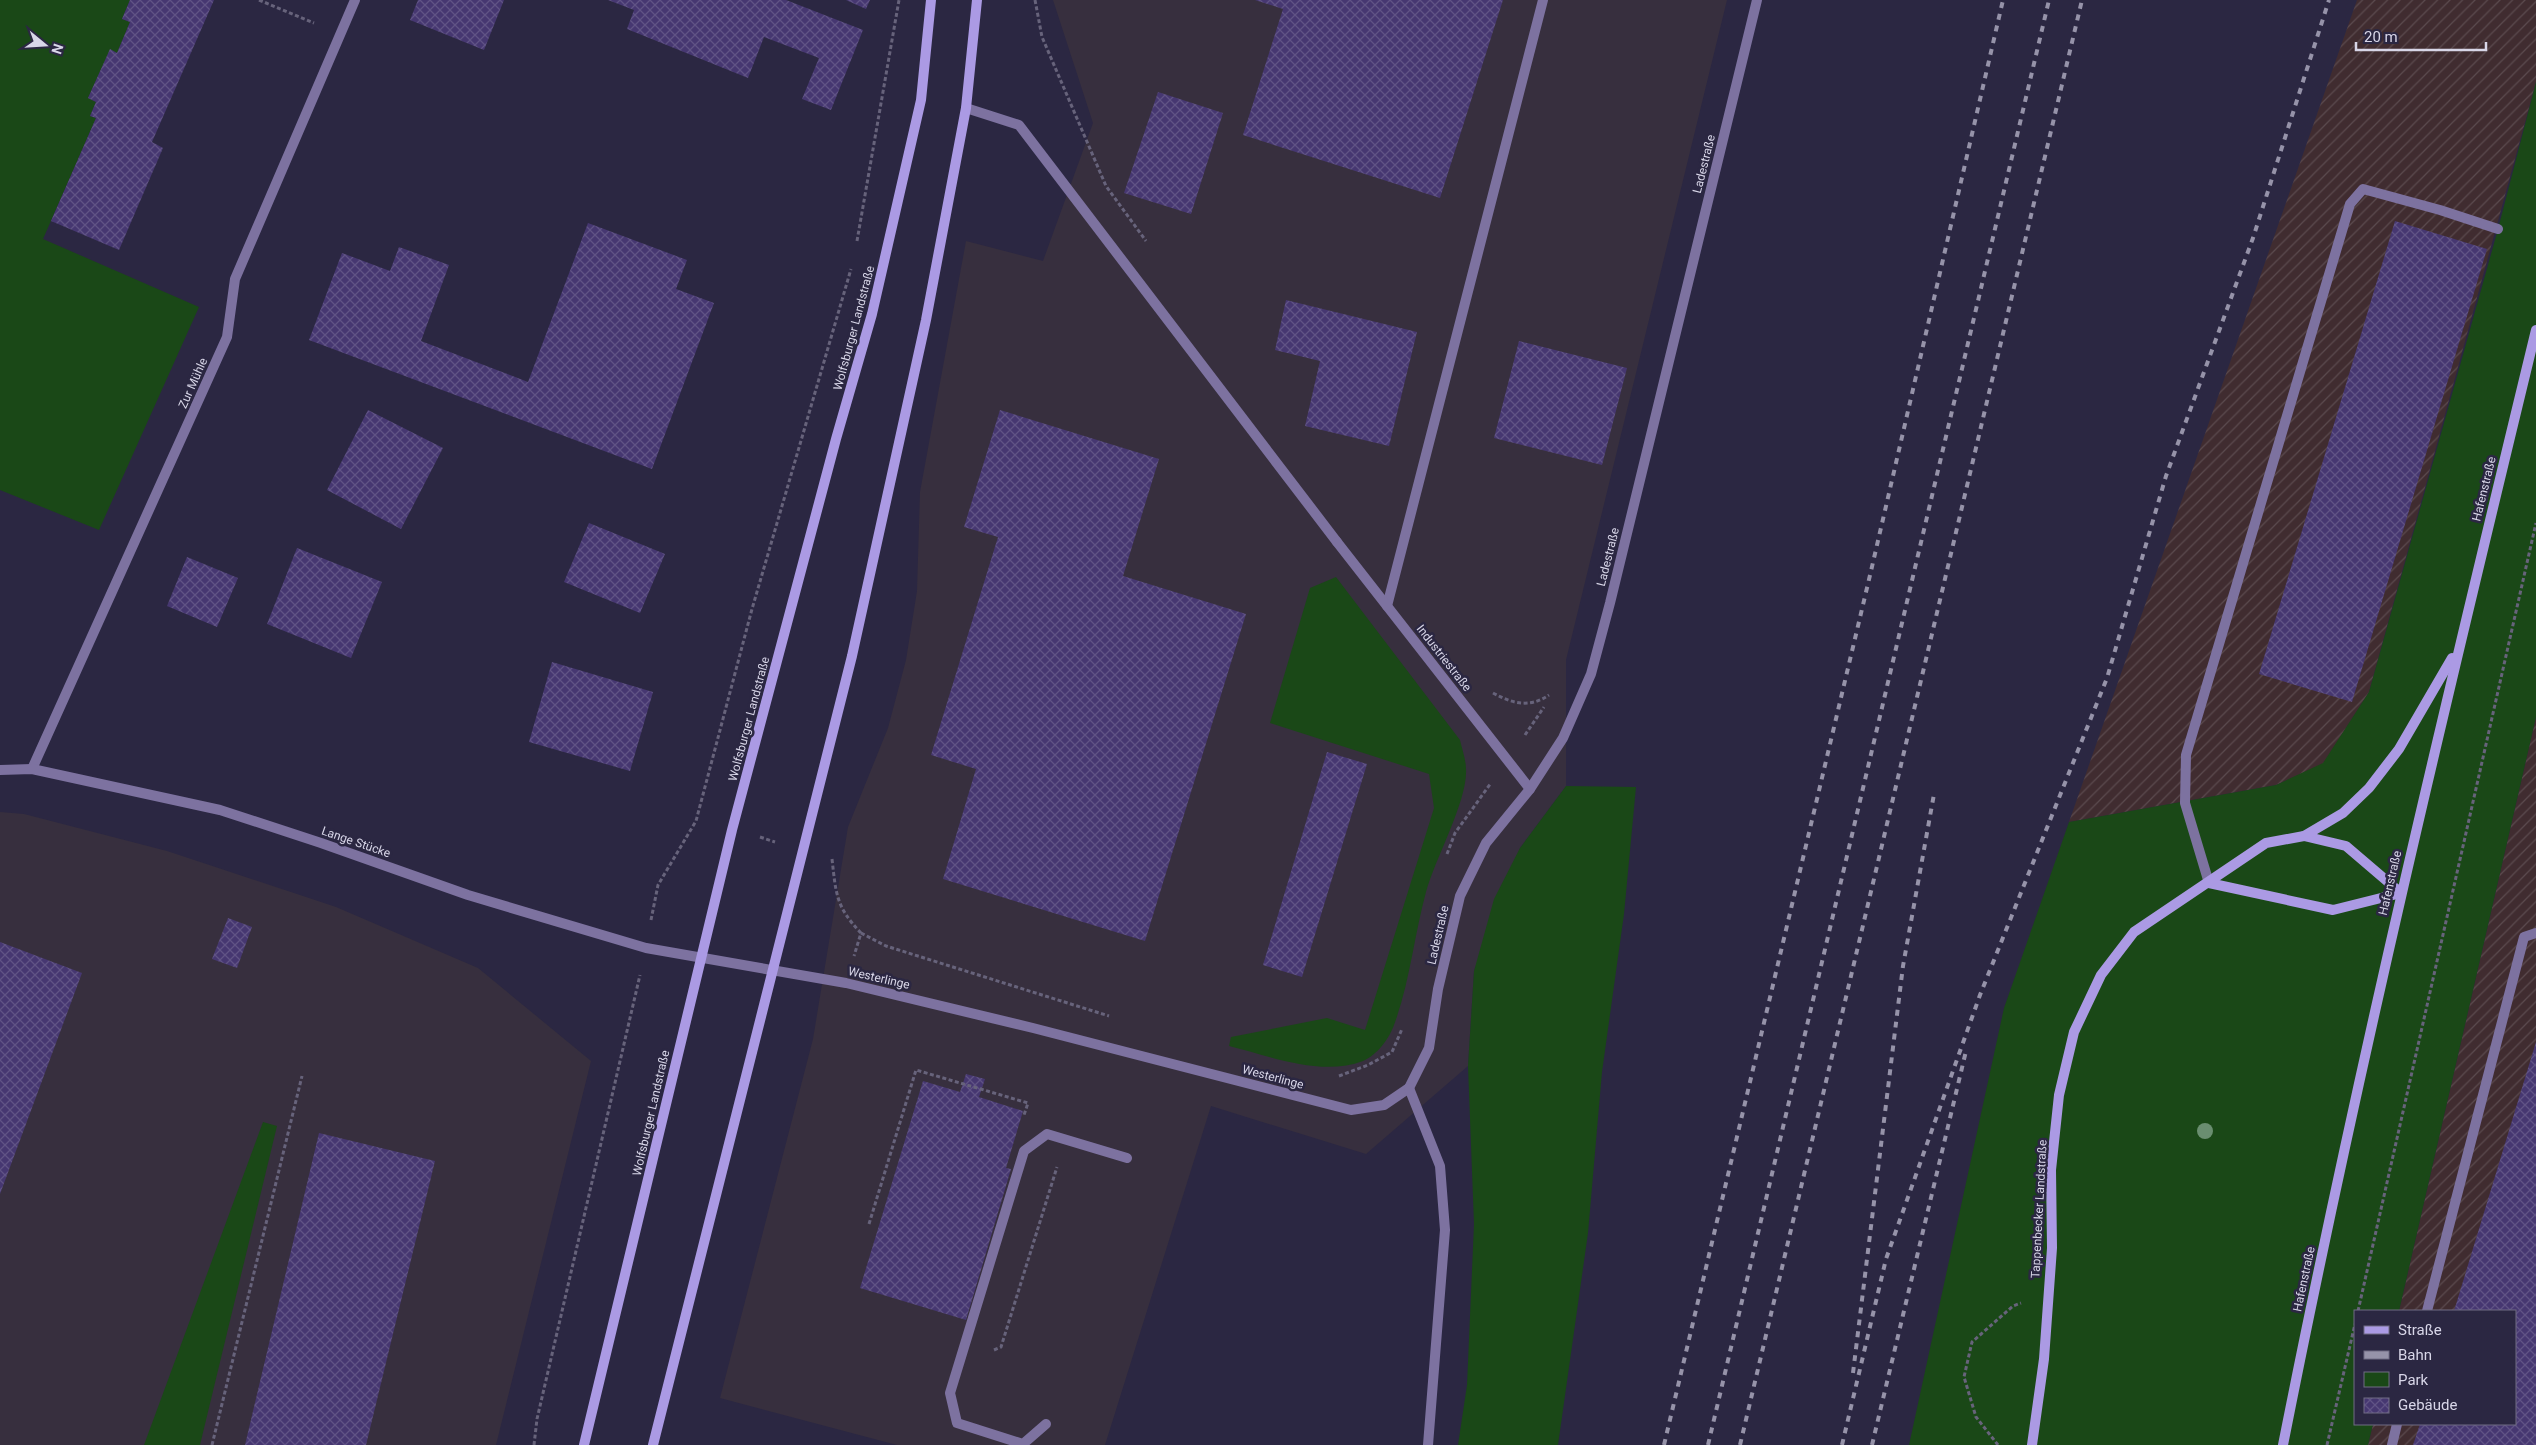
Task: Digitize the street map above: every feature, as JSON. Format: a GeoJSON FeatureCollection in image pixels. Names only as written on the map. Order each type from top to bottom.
{"type":"FeatureCollection","features":[{"type":"Feature","properties":{"kind":"street","name":"Zur Mühle"},"geometry":{"type":"LineString","coordinates":[[32,769],[227,337],[234,279],[355,0]]}},
{"type":"Feature","properties":{"kind":"street","name":"Wolfsburger Landstraße"},"geometry":{"type":"LineString","coordinates":[[584,1445],[734,821],[875,304],[921,100],[931,0]]}},
{"type":"Feature","properties":{"kind":"street"},"geometry":{"type":"LineString","coordinates":[[653,1445],[771,970],[852,656],[926,320],[966,108],[977,0]]}},
{"type":"Feature","properties":{"kind":"street"},"geometry":{"type":"LineString","coordinates":[[1387,606],[1543,0]]}},
{"type":"Feature","properties":{"kind":"street","name":"Ladestraße"},"geometry":{"type":"LineString","coordinates":[[1410,1088],[1428,1048],[1438,989],[1460,896],[1486,842],[1530,789],[1563,738],[1591,674],[1756,0]]}},
{"type":"Feature","properties":{"kind":"street","name":"Industriestraße"},"geometry":{"type":"LineString","coordinates":[[966,108],[1019,125],[1337,542],[1530,789]]}},
{"type":"Feature","properties":{"kind":"street"},"geometry":{"type":"LineString","coordinates":[[2401,893],[2332,910],[2209,883],[2185,803],[2186,756],[2350,204],[2363,190],[2440,210],[2498,229]]}},
{"type":"Feature","properties":{"kind":"street","name":"Hafenstraße"},"geometry":{"type":"LineString","coordinates":[[2283,1445],[2366,1043],[2458,648],[2536,330]]}},
{"type":"Feature","properties":{"kind":"street","name":"Tappenbecker Landstraße"},"geometry":{"type":"LineString","coordinates":[[2032,1445],[2044,1358],[2052,1248],[2052,1161],[2059,1096],[2074,1032],[2101,975],[2134,932],[2266,843],[2304,836],[2343,813],[2369,788],[2399,749],[2458,648]]}},
{"type":"Feature","properties":{"kind":"street","name":"Lange Stücke"},"geometry":{"type":"LineString","coordinates":[[0,770],[32,769],[220,810],[321,843],[468,895],[646,948],[700,958]]}},
{"type":"Feature","properties":{"kind":"street","name":"Tappenbecker Landstraße"},"geometry":{"type":"LineString","coordinates":[[2304,836],[2346,846],[2401,893]]}},
{"type":"Feature","properties":{"kind":"street"},"geometry":{"type":"LineString","coordinates":[[2427,1310],[2524,938],[2536,933]]}},
{"type":"Feature","properties":{"kind":"street","name":"Westerlinge"},"geometry":{"type":"LineString","coordinates":[[700,958],[846,983],[1024,1025],[1351,1110],[1384,1105],[1410,1088]]}},
{"type":"Feature","properties":{"kind":"street"},"geometry":{"type":"LineString","coordinates":[[1410,1088],[1440,1166],[1444,1230],[1428,1445]]}},
{"type":"Feature","properties":{"kind":"street"},"geometry":{"type":"LineString","coordinates":[[1046,1424],[1023,1444],[957,1423],[950,1392],[1024,1151],[1047,1134],[1127,1158]]}},
{"type":"Feature","properties":{"kind":"street"},"geometry":{"type":"LineString","coordinates":[[2392,1445],[2397,1425]]}},
{"type":"Feature","properties":{"kind":"path"},"geometry":{"type":"LineString","coordinates":[[259,0],[340,34]]}},
{"type":"Feature","properties":{"kind":"path"},"geometry":{"type":"LineString","coordinates":[[855,250],[899,0]]}},
{"type":"Feature","properties":{"kind":"path"},"geometry":{"type":"LineString","coordinates":[[1035,0],[1042,37],[1106,186],[1147,242]]}},
{"type":"Feature","properties":{"kind":"path"},"geometry":{"type":"LineString","coordinates":[[534,1445],[537,1419],[646,948],[658,885],[696,821],[752,608],[854,260]]}},
{"type":"Feature","properties":{"kind":"path"},"geometry":{"type":"LineString","coordinates":[[2358,1310],[2536,522]]}},
{"type":"Feature","properties":{"kind":"path"},"geometry":{"type":"LineString","coordinates":[[1445,858],[1455,833],[1554,692],[1542,700],[1526,705],[1505,700],[1490,691]]}},
{"type":"Feature","properties":{"kind":"path"},"geometry":{"type":"LineString","coordinates":[[861,933],[886,946],[1117,1018]]}},
{"type":"Feature","properties":{"kind":"path"},"geometry":{"type":"LineString","coordinates":[[1336,1077],[1368,1065],[1392,1052],[1402,1027]]}},
{"type":"Feature","properties":{"kind":"path"},"geometry":{"type":"LineString","coordinates":[[870,1224],[916,1070],[1028,1103],[1013,1153],[1057,1167],[1001,1347],[958,1369]]}},
{"type":"Feature","properties":{"kind":"path"},"geometry":{"type":"LineString","coordinates":[[212,1445],[302,1076]]}},
{"type":"Feature","properties":{"kind":"path"},"geometry":{"type":"LineString","coordinates":[[1998,1445],[1976,1418],[1964,1376],[1972,1342],[2013,1306],[2048,1295]]}},
{"type":"Feature","properties":{"kind":"path"},"geometry":{"type":"LineString","coordinates":[[2327,1445],[2354,1328]]}},
{"type":"Feature","properties":{"kind":"shaded area"},"geometry":{"type":"Polygon","coordinates":[[[1053,0],[1727,0],[1566,660],[1566,786],[1520,848],[1474,971],[1468,1066],[1366,1154],[1211,1106],[1105,1445],[897,1445],[720,1398],[813,1039],[848,827],[888,728],[906,660],[917,591],[920,492],[966,241],[1043,261],[1093,123],[1053,0]]]}},
{"type":"Feature","properties":{"kind":"shaded area"},"geometry":{"type":"Polygon","coordinates":[[[2357,0],[2536,0],[2536,82],[2369,692],[2323,764],[2276,785],[2069,822],[2357,0]]]}},
{"type":"Feature","properties":{"kind":"shaded area"},"geometry":{"type":"Polygon","coordinates":[[[2536,717],[2536,1445],[2368,1445],[2373,1425],[2516,1425],[2516,1310],[2399,1310],[2536,717]]]}},
{"type":"Feature","properties":{"kind":"shaded area"},"geometry":{"type":"Polygon","coordinates":[[[0,812],[24,814],[167,851],[336,907],[478,968],[591,1061],[496,1445],[0,1445],[0,812]]]}},
{"type":"Feature","properties":{"kind":"green space"},"geometry":{"type":"Polygon","coordinates":[[[0,0],[130,0],[122,19],[130,22],[117,53],[110,50],[88,98],[96,102],[90,116],[96,118],[43,239],[199,307],[99,530],[0,490],[0,0]]]}},
{"type":"Feature","properties":{"kind":"green space"},"geometry":{"type":"Polygon","coordinates":[[[2536,82],[2536,717],[2399,1310],[2354,1310],[2354,1425],[2373,1425],[2368,1445],[1909,1445],[2004,1008],[2069,822],[2276,785],[2323,763],[2369,692],[2498,229],[2536,82]]]}},
{"type":"Feature","properties":{"kind":"green space"},"geometry":{"type":"Polygon","coordinates":[[[1336,577],[1460,740],[1466,769],[1462,797],[1457,813],[1426,892],[1408,976],[1392,1030],[1382,1046],[1363,1061],[1330,1067],[1296,1063],[1229,1046],[1231,1037],[1327,1018],[1365,1030],[1434,808],[1429,774],[1270,723],[1310,588],[1336,577]]]}},
{"type":"Feature","properties":{"kind":"green space"},"geometry":{"type":"Polygon","coordinates":[[[1566,786],[1636,787],[1624,914],[1602,1072],[1588,1233],[1558,1445],[1458,1445],[1467,1385],[1474,1224],[1468,1066],[1474,971],[1494,899],[1520,848],[1566,786]]]}},
{"type":"Feature","properties":{"kind":"green space"},"geometry":{"type":"Polygon","coordinates":[[[263,1122],[277,1126],[200,1445],[144,1445],[263,1122]]]}},
{"type":"Feature","properties":{"kind":"building"},"geometry":{"type":"Polygon","coordinates":[[[130,0],[214,0],[152,142],[163,148],[119,250],[51,221],[96,118],[90,116],[96,102],[88,98],[110,49],[117,53],[130,22],[122,19],[130,0]]]}},
{"type":"Feature","properties":{"kind":"building"},"geometry":{"type":"Polygon","coordinates":[[[418,0],[504,0],[484,50],[410,20],[418,0]]]}},
{"type":"Feature","properties":{"kind":"building"},"geometry":{"type":"Polygon","coordinates":[[[608,0],[786,0],[863,30],[831,110],[802,99],[819,58],[764,37],[748,78],[627,29],[634,10],[608,0]]]}},
{"type":"Feature","properties":{"kind":"building"},"geometry":{"type":"Polygon","coordinates":[[[846,0],[870,0],[866,9],[846,0]]]}},
{"type":"Feature","properties":{"kind":"building"},"geometry":{"type":"Polygon","coordinates":[[[1255,0],[1503,0],[1440,198],[1243,135],[1283,9],[1255,0]]]}},
{"type":"Feature","properties":{"kind":"building"},"geometry":{"type":"Polygon","coordinates":[[[1158,92],[1223,113],[1191,214],[1124,193],[1158,92]]]}},
{"type":"Feature","properties":{"kind":"building"},"geometry":{"type":"Polygon","coordinates":[[[2395,221],[2487,249],[2352,702],[2259,674],[2395,221]]]}},
{"type":"Feature","properties":{"kind":"building"},"geometry":{"type":"Polygon","coordinates":[[[588,223],[687,260],[676,289],[714,303],[652,469],[309,340],[342,253],[390,271],[399,247],[449,265],[421,341],[528,382],[588,223]]]}},
{"type":"Feature","properties":{"kind":"building"},"geometry":{"type":"Polygon","coordinates":[[[1286,300],[1417,332],[1389,446],[1305,426],[1320,361],[1275,350],[1286,300]]]}},
{"type":"Feature","properties":{"kind":"building"},"geometry":{"type":"Polygon","coordinates":[[[1519,341],[1627,368],[1602,465],[1494,438],[1519,341]]]}},
{"type":"Feature","properties":{"kind":"building"},"geometry":{"type":"Polygon","coordinates":[[[368,410],[443,448],[401,529],[327,490],[368,410]]]}},
{"type":"Feature","properties":{"kind":"building"},"geometry":{"type":"Polygon","coordinates":[[[1000,410],[1159,459],[1123,576],[1246,614],[1145,941],[943,879],[976,769],[931,755],[998,537],[964,527],[1000,410]]]}},
{"type":"Feature","properties":{"kind":"building"},"geometry":{"type":"Polygon","coordinates":[[[589,523],[665,554],[640,613],[564,582],[589,523]]]}},
{"type":"Feature","properties":{"kind":"building"},"geometry":{"type":"Polygon","coordinates":[[[297,548],[382,582],[351,658],[267,624],[297,548]]]}},
{"type":"Feature","properties":{"kind":"building"},"geometry":{"type":"Polygon","coordinates":[[[187,557],[238,578],[217,627],[167,606],[187,557]]]}},
{"type":"Feature","properties":{"kind":"building"},"geometry":{"type":"Polygon","coordinates":[[[552,662],[653,692],[630,771],[529,742],[552,662]]]}},
{"type":"Feature","properties":{"kind":"building"},"geometry":{"type":"Polygon","coordinates":[[[1327,752],[1367,764],[1302,977],[1263,965],[1327,752]]]}},
{"type":"Feature","properties":{"kind":"building"},"geometry":{"type":"Polygon","coordinates":[[[228,918],[252,927],[237,968],[212,959],[228,918]]]}},
{"type":"Feature","properties":{"kind":"building"},"geometry":{"type":"Polygon","coordinates":[[[0,942],[82,973],[0,1194],[0,942]]]}},
{"type":"Feature","properties":{"kind":"building"},"geometry":{"type":"Polygon","coordinates":[[[2536,1042],[2536,1445],[2413,1445],[2420,1425],[2516,1425],[2516,1310],[2454,1310],[2536,1042]]]}},
{"type":"Feature","properties":{"kind":"building"},"geometry":{"type":"Polygon","coordinates":[[[966,1074],[985,1079],[979,1097],[1023,1111],[1006,1168],[1011,1169],[966,1320],[860,1288],[923,1081],[960,1092],[966,1074]]]}},
{"type":"Feature","properties":{"kind":"building"},"geometry":{"type":"Polygon","coordinates":[[[319,1133],[435,1161],[366,1445],[245,1445],[319,1133]]]}},
{"type":"Feature","properties":{"kind":"railway"},"geometry":{"type":"LineString","coordinates":[[1664,1445],[1871,571],[2003,0]]}},
{"type":"Feature","properties":{"kind":"railway"},"geometry":{"type":"LineString","coordinates":[[1708,1445],[2049,0]]}},
{"type":"Feature","properties":{"kind":"railway"},"geometry":{"type":"LineString","coordinates":[[1740,1445],[2082,0]]}},
{"type":"Feature","properties":{"kind":"railway"},"geometry":{"type":"LineString","coordinates":[[1842,1445],[1886,1259],[1980,995],[2107,678],[2166,476],[2253,238],[2329,0]]}},
{"type":"Feature","properties":{"kind":"railway"},"geometry":{"type":"LineString","coordinates":[[1853,1373],[1903,966],[1934,794]]}},
{"type":"Feature","properties":{"kind":"railway"},"geometry":{"type":"LineString","coordinates":[[1872,1445],[1966,1051]]}}]}
